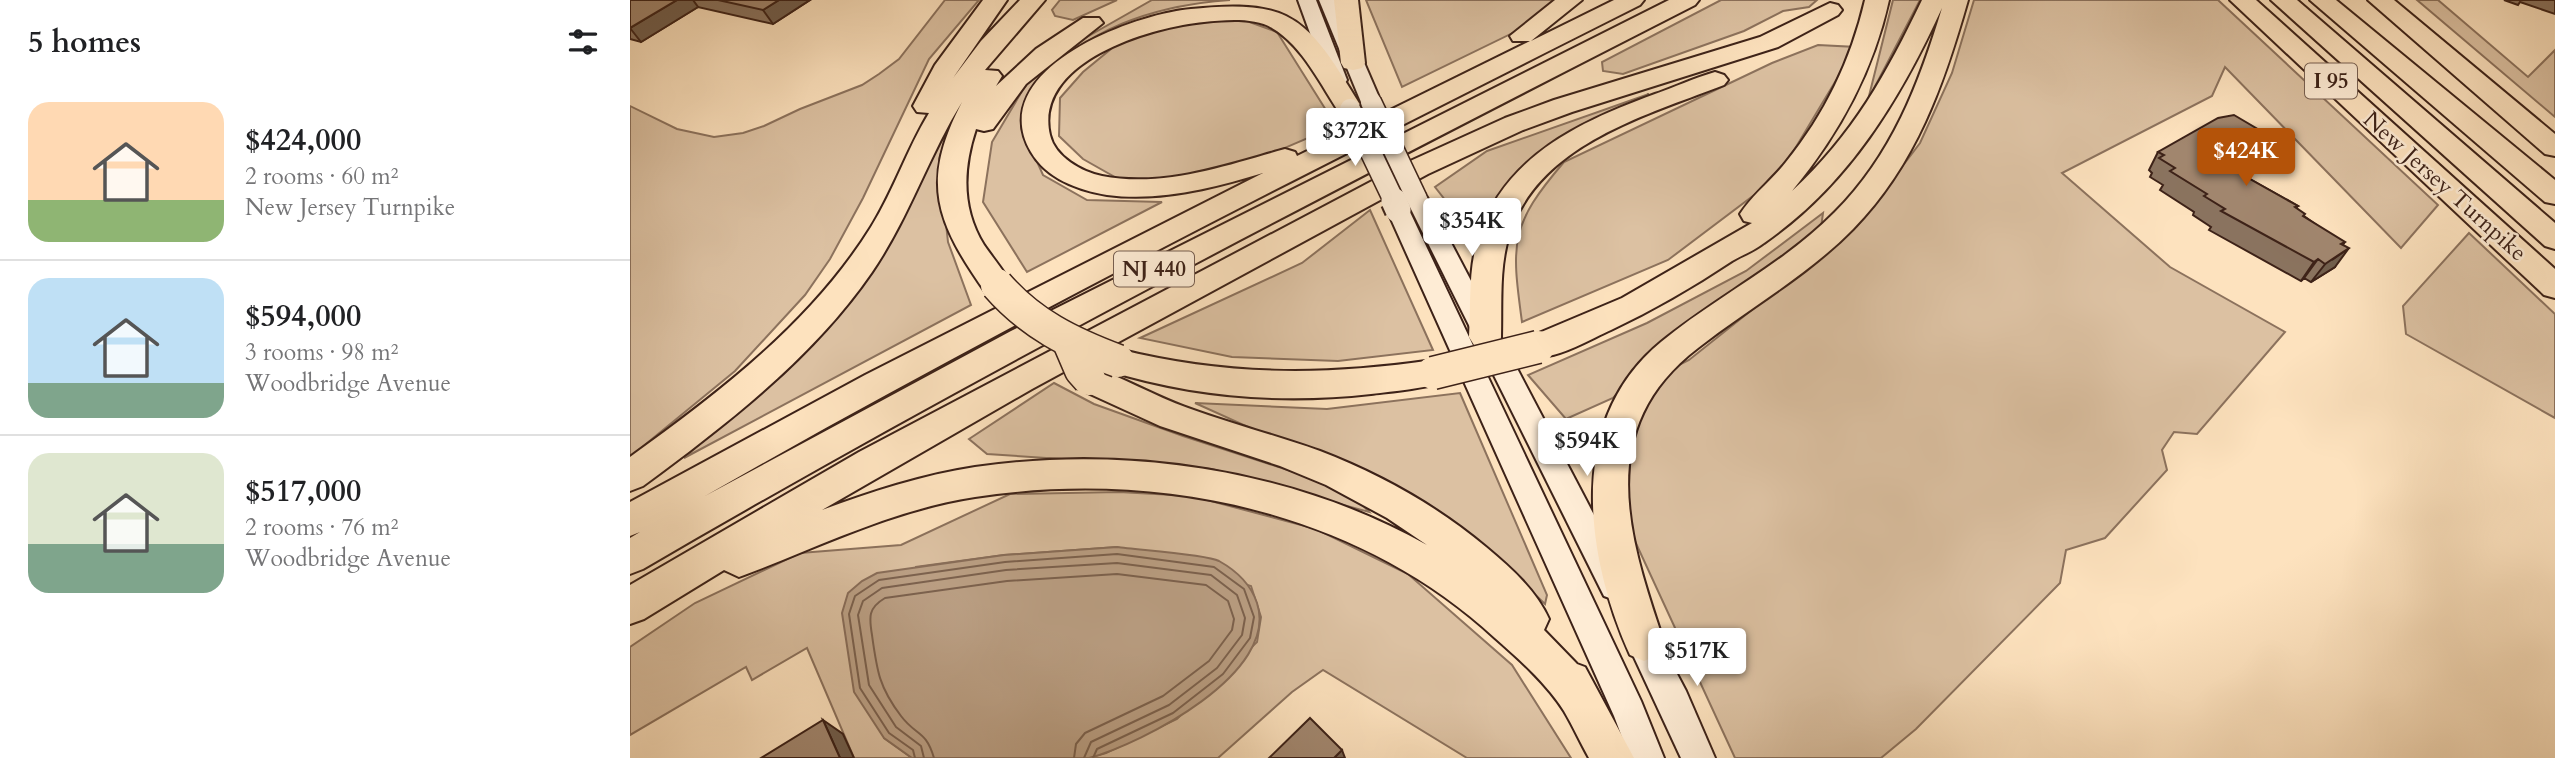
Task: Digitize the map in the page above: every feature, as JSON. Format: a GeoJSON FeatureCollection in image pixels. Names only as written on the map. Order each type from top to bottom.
{"type":"FeatureCollection","features":[{"type":"Feature","properties":{"kind":"highway"},"geometry":{"type":"LineString","coordinates":[[805,330],[850,268],[871,231],[947,65],[995,0]]}},
{"type":"Feature","properties":{"kind":"highway"},"geometry":{"type":"LineString","coordinates":[[630,476],[689,434],[805,330],[858,270],[884,230],[929,136],[947,106],[999,36],[1033,0]]}},
{"type":"Feature","properties":{"kind":"highway"},"geometry":{"type":"LineString","coordinates":[[1049,0],[992,72],[973,105],[956,145],[952,186],[956,215],[971,248],[1017,310],[1045,330],[1069,342],[1081,370],[1162,374],[1264,386],[1319,387],[1379,382],[1433,373],[1538,347],[1635,307],[1684,279],[1725,251],[1754,237],[1794,204],[1859,135],[1899,72],[1934,0]]}},
{"type":"Feature","properties":{"kind":"highway"},"geometry":{"type":"LineString","coordinates":[[1346,0],[1353,63]]}},
{"type":"Feature","properties":{"kind":"highway"},"geometry":{"type":"LineString","coordinates":[[1396,118],[1414,96],[1530,31],[1570,0]]}},
{"type":"Feature","properties":{"kind":"highway","name":"NJ 440"},"geometry":{"type":"LineString","coordinates":[[630,520],[1037,300],[1356,117],[1396,118],[1632,0]]}},
{"type":"Feature","properties":{"kind":"highway","name":"NJ 440"},"geometry":{"type":"LineString","coordinates":[[630,557],[831,442],[1107,293],[1688,0]]}},
{"type":"Feature","properties":{"kind":"highway"},"geometry":{"type":"LineString","coordinates":[[1725,251],[1738,229],[1786,180],[1822,131],[1863,51],[1877,0]]}},
{"type":"Feature","properties":{"kind":"highway"},"geometry":{"type":"LineString","coordinates":[[1644,642],[1621,571],[1612,527],[1612,470],[1618,433],[1629,401],[1661,359],[1829,236],[1878,182],[1913,128],[1924,104],[1956,0]]}},
{"type":"Feature","properties":{"kind":"highway","name":"New Jersey Turnpike"},"geometry":{"type":"LineString","coordinates":[[2242,0],[2555,286]]}},
{"type":"Feature","properties":{"kind":"highway","name":"New Jersey Turnpike"},"geometry":{"type":"LineString","coordinates":[[2283,0],[2555,239]]}},
{"type":"Feature","properties":{"kind":"highway","name":"I 95"},"geometry":{"type":"LineString","coordinates":[[2322,0],[2551,192]]}},
{"type":"Feature","properties":{"kind":"highway"},"geometry":{"type":"LineString","coordinates":[[2334,0],[2463,119]]}},
{"type":"Feature","properties":{"kind":"highway"},"geometry":{"type":"LineString","coordinates":[[2379,0],[2555,148]]}},
{"type":"Feature","properties":{"kind":"highway"},"geometry":{"type":"LineString","coordinates":[[1485,337],[1489,256],[1494,232],[1504,209],[1534,171],[1551,155],[1602,127],[1781,50],[1807,33],[1835,5]]}},
{"type":"Feature","properties":{"kind":"highway"},"geometry":{"type":"LineString","coordinates":[[630,606],[894,450],[1162,303],[1418,168],[1514,124],[1563,106],[1769,42],[1835,5]]}},
{"type":"Feature","properties":{"kind":"highway"},"geometry":{"type":"LineString","coordinates":[[1209,7],[1257,12],[1276,20],[1302,42],[1356,117],[1195,182],[1130,187],[1101,185],[1075,177],[1054,164],[1041,149],[1034,131],[1036,112],[1044,92],[1059,72],[1079,55],[1119,30],[1154,15],[1209,7]]}},
{"type":"Feature","properties":{"kind":"highway"},"geometry":{"type":"LineString","coordinates":[[971,248],[965,185],[975,142],[994,106],[1021,73],[1054,46],[1114,10]]}},
{"type":"Feature","properties":{"kind":"highway"},"geometry":{"type":"LineString","coordinates":[[1104,370],[1170,415],[1308,462],[1350,480],[1416,518],[1461,550],[1518,606],[1553,653],[1612,758]]}},
{"type":"Feature","properties":{"kind":"highway"},"geometry":{"type":"LineString","coordinates":[[630,614],[733,563],[790,539],[910,496],[1040,474],[1101,473],[1155,477],[1263,497],[1315,513],[1402,550],[1443,573],[1513,625],[1581,699]]}},
{"type":"Feature","properties":{"kind":"main road"},"geometry":{"type":"LineString","coordinates":[[1307,0],[1324,52],[1356,117],[1485,337],[1644,642],[1698,758]]}},
{"type":"Feature","properties":{"kind":"main road"},"geometry":{"type":"LineString","coordinates":[[1328,0],[1353,63],[1356,117]]}},
{"type":"Feature","properties":{"kind":"main road"},"geometry":{"type":"LineString","coordinates":[[1408,204],[1647,758]]}},
{"type":"Feature","properties":{"kind":"shaded area"},"geometry":{"type":"Polygon","coordinates":[[[945,0],[979,0],[929,59],[863,198],[830,259],[805,295],[735,371],[630,457],[630,106],[677,129],[714,137],[743,133],[764,126],[862,85],[879,74],[899,59],[945,0]]]}},
{"type":"Feature","properties":{"kind":"shaded area"},"geometry":{"type":"Polygon","coordinates":[[[1060,0],[1117,0],[1073,20],[1055,16],[1052,10],[1060,0]]]}},
{"type":"Feature","properties":{"kind":"shaded area"},"geometry":{"type":"Polygon","coordinates":[[[1152,0],[1230,0],[1175,7],[1148,14],[1097,36],[1053,69],[1035,91],[1021,126],[1043,175],[1087,200],[1162,202],[1027,272],[983,202],[992,142],[1028,81],[1078,42],[1152,0]]]}},
{"type":"Feature","properties":{"kind":"shaded area"},"geometry":{"type":"Polygon","coordinates":[[[1366,0],[1554,0],[1527,26],[1402,87],[1366,0]]]}},
{"type":"Feature","properties":{"kind":"shaded area"},"geometry":{"type":"Polygon","coordinates":[[[1721,0],[1817,0],[1809,7],[1783,11],[1744,31],[1623,74],[1603,71],[1602,62],[1721,0]]]}},
{"type":"Feature","properties":{"kind":"shaded area"},"geometry":{"type":"Polygon","coordinates":[[[1893,0],[1920,0],[1868,100],[1893,0]]]}},
{"type":"Feature","properties":{"kind":"shaded area"},"geometry":{"type":"Polygon","coordinates":[[[1974,0],[2218,0],[2438,205],[2401,248],[2225,67],[2212,96],[2062,173],[2170,267],[2285,332],[2197,434],[2174,432],[2162,450],[2167,470],[2105,538],[2066,550],[2060,583],[1916,729],[1881,758],[1735,758],[1628,526],[1630,442],[1646,395],[1673,368],[1689,360],[1857,226],[1920,143],[1952,73],[1974,0]]]}},
{"type":"Feature","properties":{"kind":"shaded area"},"geometry":{"type":"Polygon","coordinates":[[[2417,0],[2438,0],[2528,77],[2555,50],[2555,117],[2417,0]]]}},
{"type":"Feature","properties":{"kind":"shaded area"},"geometry":{"type":"Polygon","coordinates":[[[1193,18],[1244,20],[1277,32],[1336,126],[1252,162],[1174,180],[1122,181],[1083,159],[1059,136],[1060,98],[1083,72],[1122,40],[1193,18]]]}},
{"type":"Feature","properties":{"kind":"shaded area"},"geometry":{"type":"Polygon","coordinates":[[[1818,45],[1856,47],[1778,177],[1668,260],[1522,322],[1516,272],[1519,236],[1533,202],[1564,162],[1772,63],[1818,45]]]}},
{"type":"Feature","properties":{"kind":"shaded area"},"geometry":{"type":"Polygon","coordinates":[[[1649,94],[1616,111],[1505,188],[1474,237],[1435,187],[1487,151],[1649,94]]]}},
{"type":"Feature","properties":{"kind":"shaded area"},"geometry":{"type":"Polygon","coordinates":[[[950,123],[939,159],[948,242],[971,305],[684,458],[815,341],[950,123]]]}},
{"type":"Feature","properties":{"kind":"shaded area"},"geometry":{"type":"Polygon","coordinates":[[[1370,210],[1433,350],[1338,361],[1232,357],[1140,338],[1302,263],[1370,210]]]}},
{"type":"Feature","properties":{"kind":"shaded area"},"geometry":{"type":"Polygon","coordinates":[[[1823,213],[1820,235],[1668,341],[1613,398],[1566,419],[1528,375],[1647,323],[1746,271],[1823,213]]]}},
{"type":"Feature","properties":{"kind":"shaded area"},"geometry":{"type":"Polygon","coordinates":[[[2469,233],[2555,314],[2555,418],[2406,334],[2403,306],[2469,233]]]}},
{"type":"Feature","properties":{"kind":"shaded area"},"geometry":{"type":"Polygon","coordinates":[[[1054,383],[1094,404],[1349,490],[1369,512],[1212,469],[987,454],[969,439],[1054,383]]]}},
{"type":"Feature","properties":{"kind":"shaded area"},"geometry":{"type":"Polygon","coordinates":[[[1460,393],[1547,595],[1545,604],[1489,551],[1288,445],[1195,403],[1327,409],[1460,393]]]}},
{"type":"Feature","properties":{"kind":"shaded area"},"geometry":{"type":"Polygon","coordinates":[[[1119,492],[1192,496],[1316,529],[1408,574],[1512,665],[1571,758],[1467,758],[1323,670],[1292,692],[1218,758],[1089,758],[1106,753],[1177,719],[1257,642],[1261,617],[1251,586],[1117,547],[1004,555],[916,567],[884,738],[912,758],[854,758],[807,648],[752,680],[746,667],[630,735],[630,647],[695,603],[800,553],[901,545],[1010,494],[1119,492]]]}},
{"type":"Feature","properties":{"kind":"water"},"geometry":{"type":"Polygon","coordinates":[[[1117,547],[1186,554],[1219,561],[1232,569],[1251,590],[1257,603],[1259,629],[1248,655],[1228,679],[1202,701],[1141,737],[1089,758],[912,758],[884,738],[854,692],[842,613],[848,593],[862,581],[877,573],[1004,555],[1117,547]]]}},
{"type":"Feature","properties":{"kind":"building"},"geometry":{"type":"Polygon","coordinates":[[[630,0],[677,0],[630,28],[630,0]]]}},
{"type":"Feature","properties":{"kind":"building"},"geometry":{"type":"Polygon","coordinates":[[[718,0],[779,0],[763,10],[718,0]]]}},
{"type":"Feature","properties":{"kind":"building"},"geometry":{"type":"Polygon","coordinates":[[[2234,115],[2266,134],[2262,136],[2266,138],[2225,165],[2298,206],[2295,207],[2305,214],[2303,216],[2345,242],[2341,244],[2349,248],[2325,264],[2318,259],[2314,262],[2221,211],[2225,209],[2204,196],[2207,194],[2170,171],[2175,168],[2159,158],[2164,155],[2158,152],[2218,118],[2234,115]]]}},
{"type":"Feature","properties":{"kind":"building"},"geometry":{"type":"Polygon","coordinates":[[[1310,718],[1342,750],[1334,758],[1269,758],[1310,718]]]}},
{"type":"Feature","properties":{"kind":"building"},"geometry":{"type":"Polygon","coordinates":[[[823,720],[840,758],[761,758],[823,720]]]}}]}
